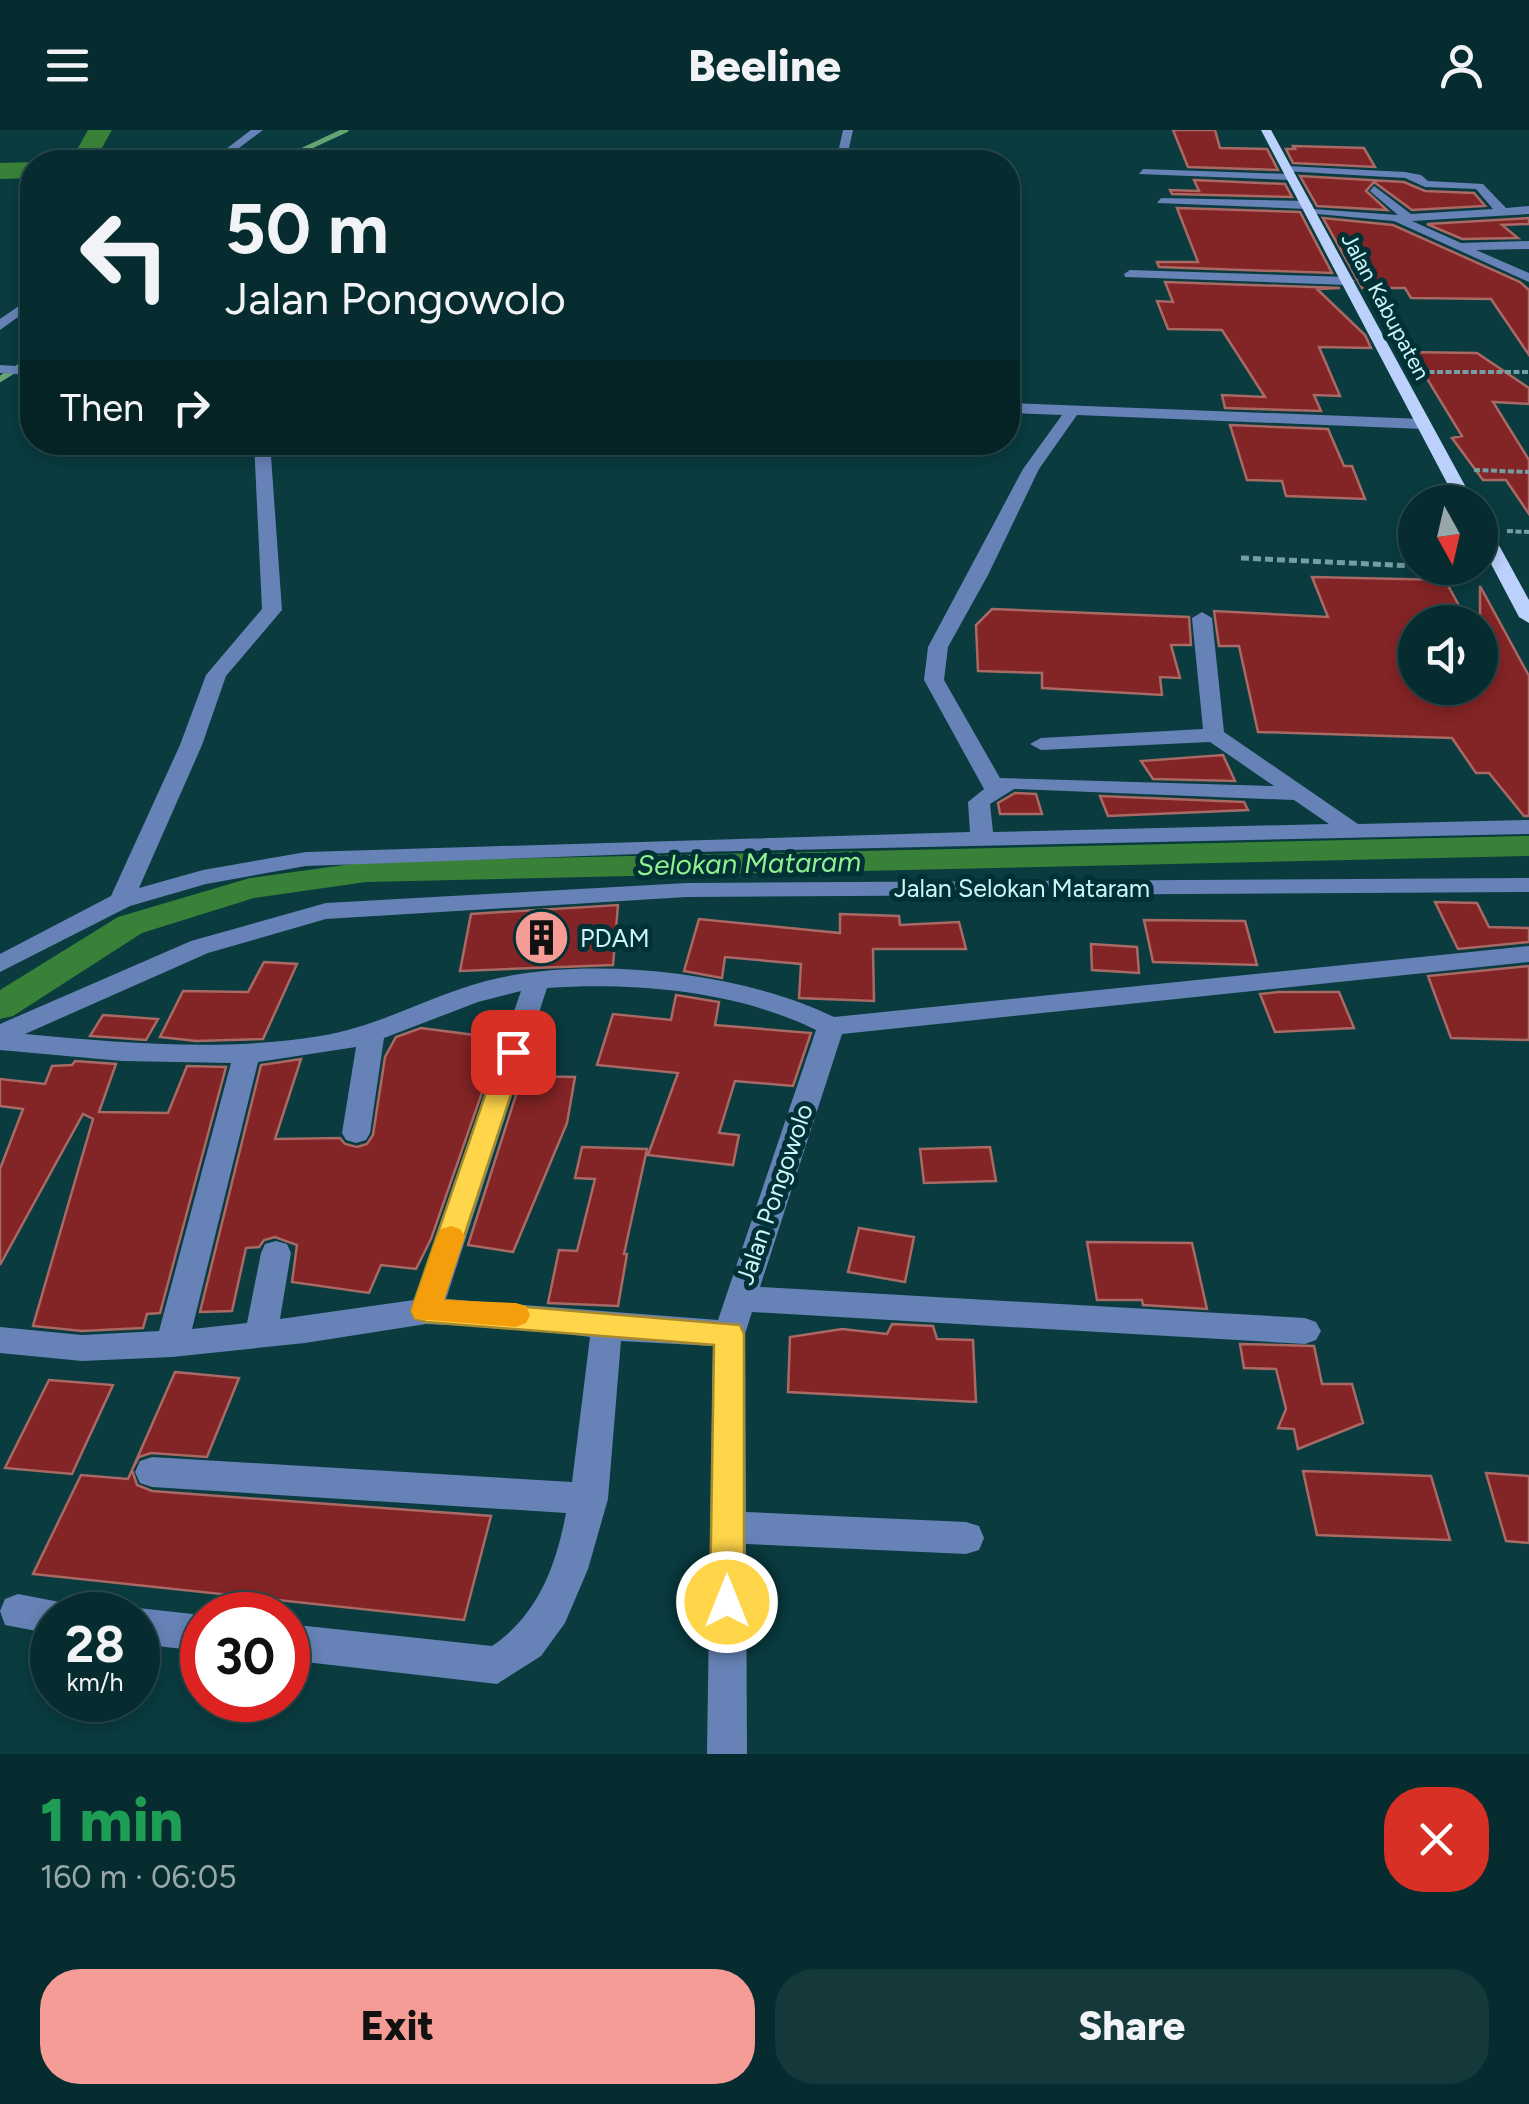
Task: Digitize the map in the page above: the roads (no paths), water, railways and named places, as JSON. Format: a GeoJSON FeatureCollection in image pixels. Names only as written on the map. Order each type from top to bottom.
{"type":"FeatureCollection","features":[{"type":"Feature","properties":{"kind":"main road","name":"Jalan Kabupaten"},"geometry":{"type":"LineString","coordinates":[[1266,130],[1457,485]]}},
{"type":"Feature","properties":{"kind":"main road"},"geometry":{"type":"LineString","coordinates":[[1498,561],[1529,617]]}},
{"type":"Feature","properties":{"kind":"street"},"geometry":{"type":"LineString","coordinates":[[230,150],[258,130]]}},
{"type":"Feature","properties":{"kind":"street"},"geometry":{"type":"LineString","coordinates":[[1142,172],[1417,176],[1424,184],[1482,187],[1502,211]]}},
{"type":"Feature","properties":{"kind":"street"},"geometry":{"type":"LineString","coordinates":[[1374,189],[1402,218],[1529,278]]}},
{"type":"Feature","properties":{"kind":"street"},"geometry":{"type":"LineString","coordinates":[[1161,201],[1402,218],[1529,210]]}},
{"type":"Feature","properties":{"kind":"street"},"geometry":{"type":"LineString","coordinates":[[1457,246],[1529,245]]}},
{"type":"Feature","properties":{"kind":"street"},"geometry":{"type":"LineString","coordinates":[[1130,274],[1348,281]]}},
{"type":"Feature","properties":{"kind":"street"},"geometry":{"type":"LineString","coordinates":[[0,326],[20,310]]}},
{"type":"Feature","properties":{"kind":"street"},"geometry":{"type":"LineString","coordinates":[[1020,408],[1424,424]]}},
{"type":"Feature","properties":{"kind":"street"},"geometry":{"type":"LineString","coordinates":[[995,788],[934,680],[938,647],[980,575],[1030,469],[1072,410]]}},
{"type":"Feature","properties":{"kind":"street"},"geometry":{"type":"LineString","coordinates":[[121,901],[190,745],[216,675],[272,610],[263,455]]}},
{"type":"Feature","properties":{"kind":"street"},"geometry":{"type":"LineString","coordinates":[[1202,618],[1214,735]]}},
{"type":"Feature","properties":{"kind":"street"},"geometry":{"type":"LineString","coordinates":[[1042,744],[1214,735],[1354,832]]}},
{"type":"Feature","properties":{"kind":"street"},"geometry":{"type":"LineString","coordinates":[[982,840],[979,802],[1009,782],[1300,794]]}},
{"type":"Feature","properties":{"kind":"street"},"geometry":{"type":"LineString","coordinates":[[0,964],[121,901],[203,877],[306,859],[1529,826]]}},
{"type":"Feature","properties":{"kind":"street","name":"Jalan Selokan Mataram"},"geometry":{"type":"LineString","coordinates":[[0,1038],[162,958],[281,920],[326,912],[687,890],[1529,884]]}},
{"type":"Feature","properties":{"kind":"street"},"geometry":{"type":"LineString","coordinates":[[0,1038],[134,1052],[247,1054],[323,1045],[371,1034],[493,988],[538,978],[633,983],[741,996],[770,1001],[831,1026],[1529,954]]}},
{"type":"Feature","properties":{"kind":"street"},"geometry":{"type":"LineString","coordinates":[[426,1311],[538,978]]}},
{"type":"Feature","properties":{"kind":"street","name":"Jalan Pongowolo"},"geometry":{"type":"LineString","coordinates":[[726,1754],[729,1334],[831,1026]]}},
{"type":"Feature","properties":{"kind":"street"},"geometry":{"type":"LineString","coordinates":[[356,1133],[371,1034]]}},
{"type":"Feature","properties":{"kind":"street"},"geometry":{"type":"LineString","coordinates":[[172,1344],[247,1054]]}},
{"type":"Feature","properties":{"kind":"street"},"geometry":{"type":"LineString","coordinates":[[262,1334],[276,1253]]}},
{"type":"Feature","properties":{"kind":"street"},"geometry":{"type":"LineString","coordinates":[[739,1299],[1306,1330]]}},
{"type":"Feature","properties":{"kind":"street"},"geometry":{"type":"LineString","coordinates":[[0,1340],[82,1348],[172,1344],[426,1311],[729,1334]]}},
{"type":"Feature","properties":{"kind":"street"},"geometry":{"type":"LineString","coordinates":[[310,1644],[497,1665],[511,1659],[539,1632],[561,1590],[590,1499],[604,1344],[610,1327]]}},
{"type":"Feature","properties":{"kind":"street"},"geometry":{"type":"LineString","coordinates":[[152,1472],[590,1499]]}},
{"type":"Feature","properties":{"kind":"street"},"geometry":{"type":"LineString","coordinates":[[728,1526],[966,1538]]}},
{"type":"Feature","properties":{"kind":"waterway"},"geometry":{"type":"LineString","coordinates":[[89,150],[100,130]]}},
{"type":"Feature","properties":{"kind":"waterway"},"geometry":{"type":"LineString","coordinates":[[303,150],[346,130]]}},
{"type":"Feature","properties":{"kind":"waterway"},"geometry":{"type":"LineString","coordinates":[[0,171],[20,170]]}},
{"type":"Feature","properties":{"kind":"waterway"},"geometry":{"type":"LineString","coordinates":[[0,379],[20,366]]}},
{"type":"Feature","properties":{"kind":"waterway","name":"Selokan Mataram"},"geometry":{"type":"LineString","coordinates":[[0,1007],[130,925],[250,888],[366,872],[1529,846]]}},
{"type":"Feature","properties":{"kind":"place","name":"PDAM"},"geometry":{"type":"Point","coordinates":[541,938]}}]}
